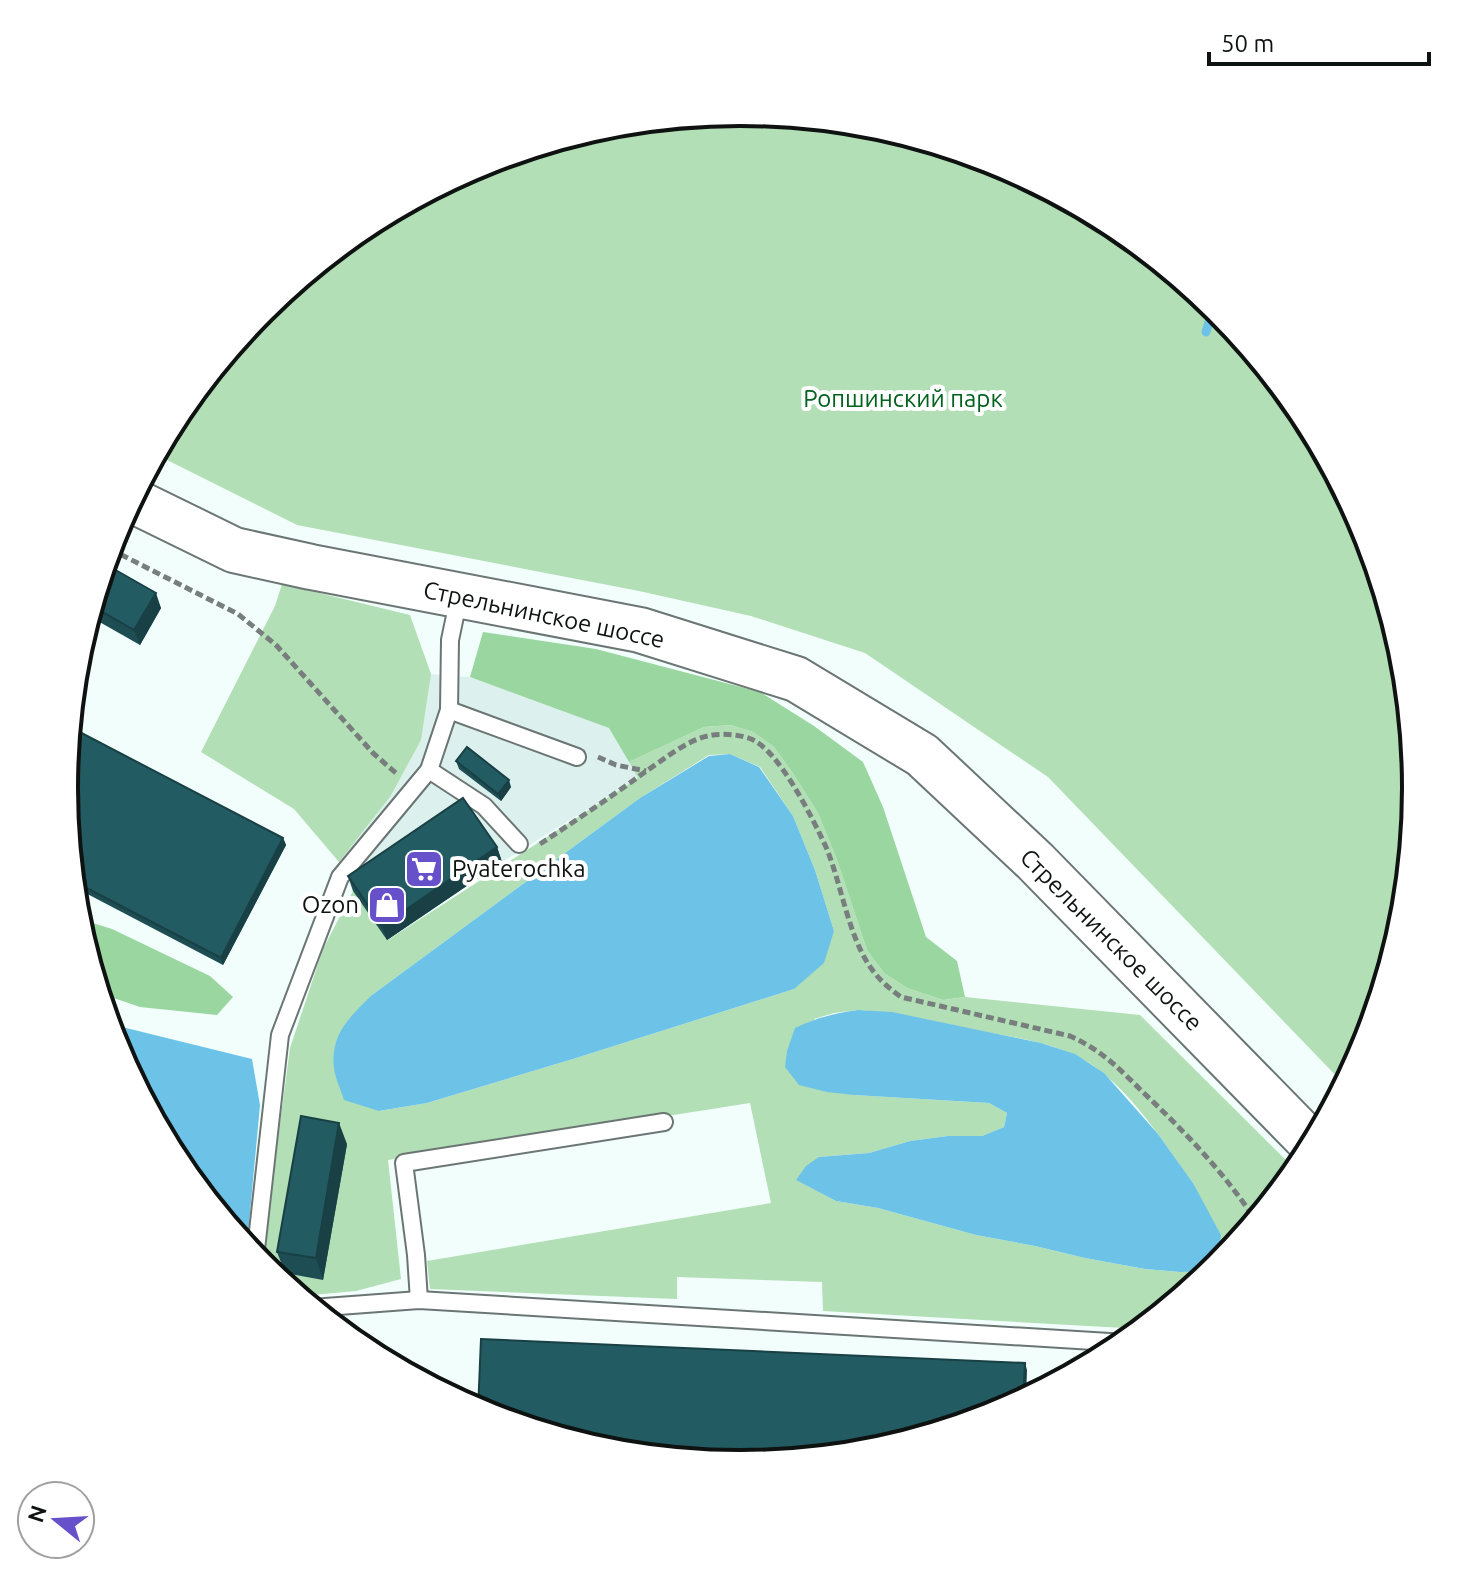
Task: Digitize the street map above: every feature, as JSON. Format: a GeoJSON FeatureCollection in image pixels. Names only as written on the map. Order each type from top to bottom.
{"type":"FeatureCollection","features":[{"type":"Feature","properties":{"kind":"main road","name":"Стрельнинское шоссе"},"geometry":{"type":"LineString","coordinates":[[142,505],[234,550],[459,597],[640,630],[796,679],[922,755],[1035,861],[1304,1136]]}},
{"type":"Feature","properties":{"kind":"lane"},"geometry":{"type":"LineString","coordinates":[[257,1240],[280,1035],[340,877],[429,770],[449,710],[450,640],[459,597]]}},
{"type":"Feature","properties":{"kind":"lane"},"geometry":{"type":"LineString","coordinates":[[449,710],[577,757]]}},
{"type":"Feature","properties":{"kind":"lane"},"geometry":{"type":"LineString","coordinates":[[429,770],[484,806],[519,844]]}},
{"type":"Feature","properties":{"kind":"lane"},"geometry":{"type":"LineString","coordinates":[[419,1300],[404,1163],[664,1122]]}},
{"type":"Feature","properties":{"kind":"lane"},"geometry":{"type":"LineString","coordinates":[[328,1307],[419,1300],[1105,1342]]}},
{"type":"Feature","properties":{"kind":"path"},"geometry":{"type":"LineString","coordinates":[[121,554],[238,614],[276,645],[395,775],[429,770]]}},
{"type":"Feature","properties":{"kind":"path"},"geometry":{"type":"LineString","coordinates":[[519,844],[539,845],[668,754],[706,736],[731,735],[752,739],[775,758],[798,794],[826,848],[867,962],[885,985],[901,997],[1070,1036],[1089,1044],[1107,1056],[1169,1117],[1213,1164],[1250,1211]]}},
{"type":"Feature","properties":{"kind":"path"},"geometry":{"type":"LineString","coordinates":[[577,757],[596,756],[616,765],[647,771]]}},
{"type":"Feature","properties":{"kind":"shaded area"},"geometry":{"type":"Polygon","coordinates":[[[428,674],[470,677],[610,728],[638,778],[502,862],[387,941],[353,891],[339,862],[390,797],[428,674]]]}},
{"type":"Feature","properties":{"kind":"green space","name":"Ропшинский парк"},"geometry":{"type":"Polygon","coordinates":[[[697,127],[784,127],[827,131],[912,148],[953,161],[994,176],[1072,214],[1144,262],[1239,351],[1291,420],[1314,457],[1353,534],[1368,575],[1390,659],[1397,702],[1402,745],[1402,831],[1390,917],[1380,959],[1368,1001],[1337,1077],[1048,777],[865,653],[751,616],[639,591],[297,525],[167,460],[190,420],[242,351],[337,262],[409,214],[447,194],[487,176],[569,148],[611,138],[697,127]]]}},
{"type":"Feature","properties":{"kind":"green space"},"geometry":{"type":"Polygon","coordinates":[[[282,584],[410,615],[431,674],[421,740],[390,797],[339,862],[294,809],[201,752],[275,606],[282,584]]]}},
{"type":"Feature","properties":{"kind":"green space"},"geometry":{"type":"Polygon","coordinates":[[[483,632],[596,649],[760,692],[863,762],[883,807],[926,937],[957,961],[965,997],[943,1000],[907,988],[884,973],[867,950],[818,813],[774,747],[753,732],[731,725],[704,727],[629,762],[609,728],[470,677],[483,632]]]}},
{"type":"Feature","properties":{"kind":"green space"},"geometry":{"type":"Polygon","coordinates":[[[731,725],[753,732],[774,747],[818,813],[867,950],[884,973],[907,988],[943,1000],[965,997],[1140,1015],[1287,1161],[1239,1225],[1209,1256],[1124,1328],[823,1311],[822,1282],[677,1277],[677,1299],[430,1289],[427,1261],[771,1203],[750,1103],[388,1160],[401,1279],[356,1291],[314,1295],[266,1249],[271,1191],[290,1048],[323,949],[353,891],[388,940],[638,778],[629,762],[704,727],[731,725]],[[730,754],[709,755],[640,798],[372,995],[379,1111],[427,1103],[794,989],[834,931],[815,870],[793,816],[760,767],[730,754]],[[858,1010],[814,1019],[854,1095],[989,1103],[1007,1113],[1004,1127],[982,1136],[948,1136],[910,1141],[869,1153],[819,1157],[797,1180],[836,1201],[878,1208],[976,1235],[1145,1269],[1180,1272],[1193,1183],[1141,1112],[1104,1074],[1073,1055],[1039,1043],[858,1010]]]}},
{"type":"Feature","properties":{"kind":"green space"},"geometry":{"type":"Polygon","coordinates":[[[92,923],[112,929],[210,976],[233,997],[217,1015],[140,1007],[112,997],[92,923]]]}},
{"type":"Feature","properties":{"kind":"water"},"geometry":{"type":"Polygon","coordinates":[[[730,754],[759,767],[793,816],[815,870],[834,931],[824,963],[794,989],[427,1103],[379,1111],[344,1100],[335,1072],[335,1045],[343,1027],[372,995],[640,798],[709,756],[730,754]]]}},
{"type":"Feature","properties":{"kind":"water"},"geometry":{"type":"Polygon","coordinates":[[[858,1010],[892,1012],[1041,1043],[1075,1054],[1104,1073],[1158,1134],[1193,1183],[1221,1235],[1220,1245],[1192,1271],[1145,1269],[976,1235],[878,1208],[836,1201],[796,1180],[806,1166],[819,1157],[869,1153],[910,1141],[948,1136],[982,1136],[1004,1127],[1007,1113],[989,1103],[854,1095],[799,1085],[785,1067],[795,1028],[826,1016],[858,1010]]]}},
{"type":"Feature","properties":{"kind":"water"},"geometry":{"type":"Polygon","coordinates":[[[123,1027],[252,1059],[260,1105],[248,1231],[215,1191],[167,1119],[123,1027]]]}},
{"type":"Feature","properties":{"kind":"building"},"geometry":{"type":"Polygon","coordinates":[[[115,570],[156,593],[134,630],[102,612],[115,570]]]}},
{"type":"Feature","properties":{"kind":"building"},"geometry":{"type":"Polygon","coordinates":[[[80,732],[283,838],[221,958],[86,888],[79,831],[80,732]]]}},
{"type":"Feature","properties":{"kind":"building"},"geometry":{"type":"Polygon","coordinates":[[[467,747],[509,780],[498,794],[456,761],[467,747]]]}},
{"type":"Feature","properties":{"kind":"building"},"geometry":{"type":"Polygon","coordinates":[[[463,798],[497,847],[382,926],[348,876],[463,798]]]}},
{"type":"Feature","properties":{"kind":"building"},"geometry":{"type":"Polygon","coordinates":[[[301,1116],[339,1123],[316,1258],[277,1252],[301,1116]]]}},
{"type":"Feature","properties":{"kind":"building"},"geometry":{"type":"Polygon","coordinates":[[[481,1339],[1025,1363],[1024,1387],[953,1415],[870,1438],[784,1449],[697,1449],[611,1438],[569,1428],[479,1396],[481,1339]]]}},
{"type":"Feature","properties":{"kind":"waterway"},"geometry":{"type":"LineString","coordinates":[[1206,332],[1210,321]]}},
{"type":"Feature","properties":{"kind":"place","name":"Pyaterochka"},"geometry":{"type":"Point","coordinates":[424,869]}},
{"type":"Feature","properties":{"kind":"place","name":"Ozon"},"geometry":{"type":"Point","coordinates":[387,905]}}]}
